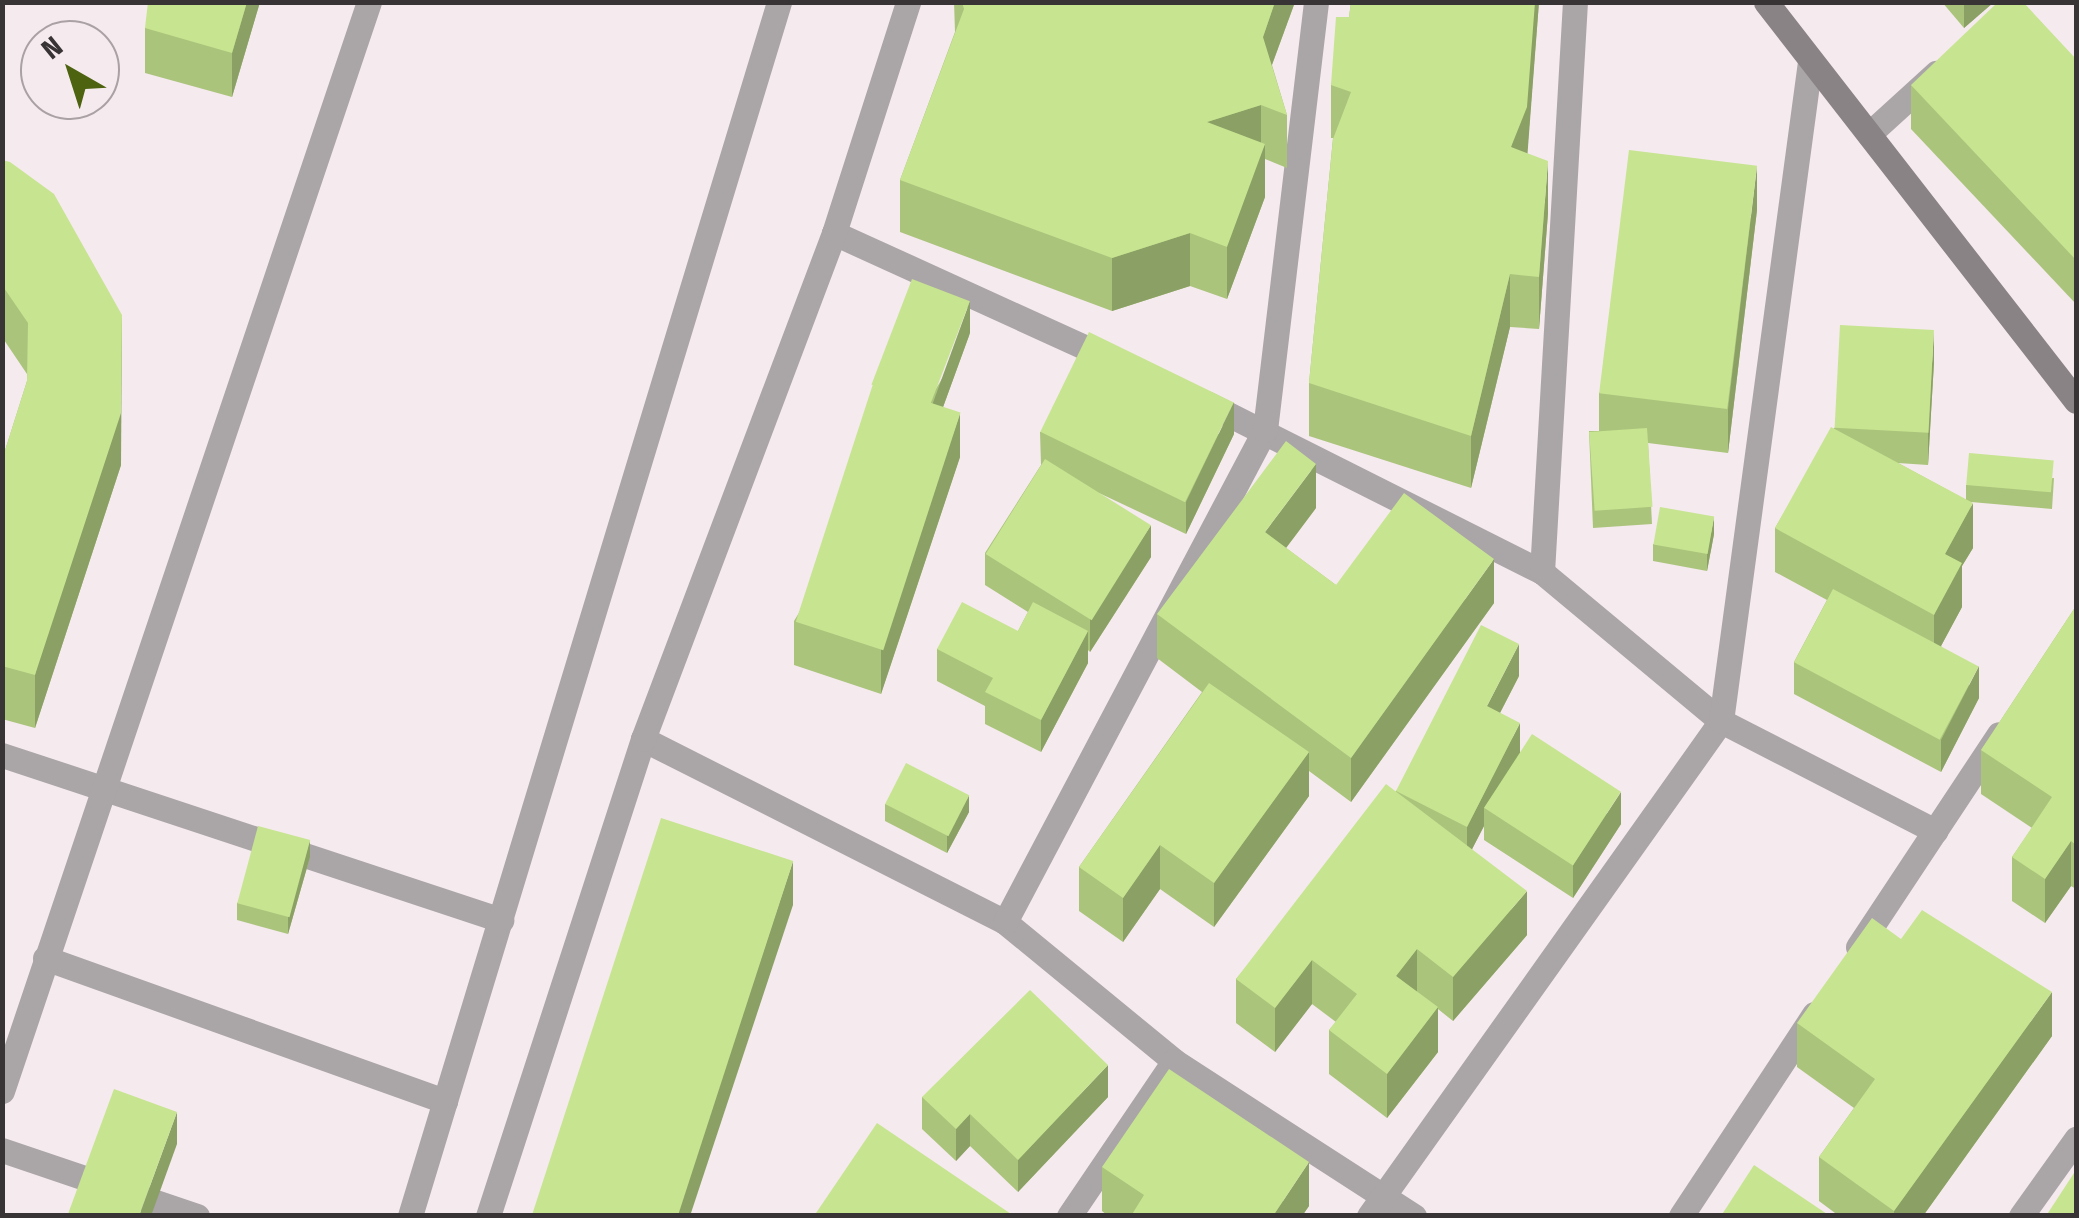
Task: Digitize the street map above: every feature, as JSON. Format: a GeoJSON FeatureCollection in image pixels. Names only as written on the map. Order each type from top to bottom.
{"type":"FeatureCollection","features":[{"type":"Feature","properties":{"kind":"street"},"geometry":{"type":"LineString","coordinates":[[2,1091],[98,793],[368,2]]}},
{"type":"Feature","properties":{"kind":"street"},"geometry":{"type":"LineString","coordinates":[[410,1216],[779,2]]}},
{"type":"Feature","properties":{"kind":"street"},"geometry":{"type":"LineString","coordinates":[[488,1216],[643,738],[834,233],[908,2]]}},
{"type":"Feature","properties":{"kind":"street"},"geometry":{"type":"LineString","coordinates":[[1006,922],[1265,430],[1316,2]]}},
{"type":"Feature","properties":{"kind":"street"},"geometry":{"type":"LineString","coordinates":[[1542,572],[1576,2]]}},
{"type":"Feature","properties":{"kind":"street"},"geometry":{"type":"LineString","coordinates":[[1766,2],[2076,401]]}},
{"type":"Feature","properties":{"kind":"street"},"geometry":{"type":"LineString","coordinates":[[1870,134],[1956,55]]}},
{"type":"Feature","properties":{"kind":"street"},"geometry":{"type":"LineString","coordinates":[[1376,1206],[1721,721],[1810,62]]}},
{"type":"Feature","properties":{"kind":"street"},"geometry":{"type":"LineString","coordinates":[[834,233],[1139,373]]}},
{"type":"Feature","properties":{"kind":"street"},"geometry":{"type":"LineString","coordinates":[[1175,389],[1265,430],[1542,572],[1721,721],[1935,831]]}},
{"type":"Feature","properties":{"kind":"street"},"geometry":{"type":"LineString","coordinates":[[1681,1216],[2011,716]]}},
{"type":"Feature","properties":{"kind":"street"},"geometry":{"type":"LineString","coordinates":[[643,738],[1006,922],[1174,1061],[1376,1206],[1414,1216]]}},
{"type":"Feature","properties":{"kind":"street"},"geometry":{"type":"LineString","coordinates":[[2,755],[98,793],[501,920]]}},
{"type":"Feature","properties":{"kind":"street"},"geometry":{"type":"LineString","coordinates":[[45,958],[445,1101]]}},
{"type":"Feature","properties":{"kind":"street"},"geometry":{"type":"LineString","coordinates":[[1069,1216],[1174,1061]]}},
{"type":"Feature","properties":{"kind":"street"},"geometry":{"type":"LineString","coordinates":[[2022,1216],[2076,1139]]}},
{"type":"Feature","properties":{"kind":"street"},"geometry":{"type":"LineString","coordinates":[[2,1150],[197,1216]]}},
{"type":"Feature","properties":{"kind":"building"},"geometry":{"type":"Polygon","coordinates":[[[148,2],[247,2],[232,53],[145,28],[148,2]]]}},
{"type":"Feature","properties":{"kind":"building"},"geometry":{"type":"Polygon","coordinates":[[[962,2],[1275,2],[1263,37],[1287,115],[1261,105],[1207,122],[1265,144],[1227,247],[1190,233],[1112,258],[900,180],[964,9],[962,2]]]}},
{"type":"Feature","properties":{"kind":"building"},"geometry":{"type":"Polygon","coordinates":[[[1351,2],[1535,2],[1527,107],[1511,147],[1548,161],[1539,277],[1510,274],[1471,436],[1309,383],[1333,139],[1351,92],[1331,85],[1336,17],[1349,17],[1351,2]]]}},
{"type":"Feature","properties":{"kind":"building"},"geometry":{"type":"Polygon","coordinates":[[[1998,2],[2023,2],[2076,59],[2076,260],[1911,85],[1998,2]]]}},
{"type":"Feature","properties":{"kind":"building"},"geometry":{"type":"Polygon","coordinates":[[[1629,150],[1757,166],[1727,409],[1599,393],[1629,150]]]}},
{"type":"Feature","properties":{"kind":"building"},"geometry":{"type":"Polygon","coordinates":[[[2,160],[54,194],[122,315],[121,413],[35,675],[2,666],[2,460],[27,381],[28,323],[2,285],[2,160]]]}},
{"type":"Feature","properties":{"kind":"building"},"geometry":{"type":"Polygon","coordinates":[[[912,279],[970,301],[929,407],[872,384],[912,279]]]}},
{"type":"Feature","properties":{"kind":"building"},"geometry":{"type":"Polygon","coordinates":[[[1840,325],[1934,330],[1928,433],[1835,428],[1840,325]]]}},
{"type":"Feature","properties":{"kind":"building"},"geometry":{"type":"Polygon","coordinates":[[[1089,332],[1234,403],[1185,502],[1040,432],[1089,332]]]}},
{"type":"Feature","properties":{"kind":"building"},"geometry":{"type":"Polygon","coordinates":[[[873,384],[960,412],[883,650],[796,622],[873,384]]]}},
{"type":"Feature","properties":{"kind":"building"},"geometry":{"type":"Polygon","coordinates":[[[1831,427],[1973,503],[1945,554],[1962,563],[1934,615],[1775,528],[1831,427]]]}},
{"type":"Feature","properties":{"kind":"building"},"geometry":{"type":"Polygon","coordinates":[[[1647,428],[1653,507],[1595,511],[1589,432],[1647,428]]]}},
{"type":"Feature","properties":{"kind":"building"},"geometry":{"type":"Polygon","coordinates":[[[1286,441],[1316,464],[1265,532],[1336,585],[1404,493],[1494,559],[1351,758],[1157,614],[1286,441]]]}},
{"type":"Feature","properties":{"kind":"building"},"geometry":{"type":"Polygon","coordinates":[[[1969,453],[2054,460],[2051,492],[1966,485],[1969,453]]]}},
{"type":"Feature","properties":{"kind":"building"},"geometry":{"type":"Polygon","coordinates":[[[1045,459],[1151,525],[1092,620],[986,554],[1045,459]]]}},
{"type":"Feature","properties":{"kind":"building"},"geometry":{"type":"Polygon","coordinates":[[[1660,507],[1714,517],[1708,554],[1653,544],[1660,507]]]}},
{"type":"Feature","properties":{"kind":"building"},"geometry":{"type":"Polygon","coordinates":[[[1833,589],[1979,666],[1940,740],[1794,662],[1833,589]]]}},
{"type":"Feature","properties":{"kind":"building"},"geometry":{"type":"Polygon","coordinates":[[[962,602],[1018,631],[1033,602],[1088,631],[1041,720],[985,692],[993,678],[937,649],[962,602]]]}},
{"type":"Feature","properties":{"kind":"building"},"geometry":{"type":"Polygon","coordinates":[[[2076,606],[2076,845],[2071,841],[2045,879],[2012,857],[2052,797],[1981,750],[2076,606]]]}},
{"type":"Feature","properties":{"kind":"building"},"geometry":{"type":"Polygon","coordinates":[[[1481,625],[1519,644],[1487,706],[1520,723],[1467,827],[1396,791],[1481,625]]]}},
{"type":"Feature","properties":{"kind":"building"},"geometry":{"type":"Polygon","coordinates":[[[1209,683],[1309,752],[1214,883],[1160,845],[1123,898],[1079,867],[1209,683]]]}},
{"type":"Feature","properties":{"kind":"building"},"geometry":{"type":"Polygon","coordinates":[[[1532,734],[1621,792],[1573,866],[1484,808],[1532,734]]]}},
{"type":"Feature","properties":{"kind":"building"},"geometry":{"type":"Polygon","coordinates":[[[906,763],[969,795],[948,836],[885,804],[906,763]]]}},
{"type":"Feature","properties":{"kind":"building"},"geometry":{"type":"Polygon","coordinates":[[[1386,784],[1527,891],[1453,977],[1417,949],[1396,976],[1438,1007],[1387,1074],[1329,1030],[1357,994],[1312,960],[1275,1008],[1236,979],[1386,784]]]}},
{"type":"Feature","properties":{"kind":"building"},"geometry":{"type":"Polygon","coordinates":[[[661,818],[793,861],[678,1216],[532,1216],[661,818]]]}},
{"type":"Feature","properties":{"kind":"building"},"geometry":{"type":"Polygon","coordinates":[[[258,826],[310,840],[289,917],[237,903],[258,826]]]}},
{"type":"Feature","properties":{"kind":"building"},"geometry":{"type":"Polygon","coordinates":[[[1922,910],[2052,992],[1894,1211],[1819,1157],[1875,1079],[1797,1023],[1872,918],[1901,939],[1922,910]]]}},
{"type":"Feature","properties":{"kind":"building"},"geometry":{"type":"Polygon","coordinates":[[[1030,990],[1108,1065],[1018,1160],[970,1114],[956,1129],[922,1097],[1030,990]]]}},
{"type":"Feature","properties":{"kind":"building"},"geometry":{"type":"Polygon","coordinates":[[[1169,1069],[1309,1162],[1273,1216],[1131,1216],[1144,1195],[1102,1167],[1169,1069]]]}},
{"type":"Feature","properties":{"kind":"building"},"geometry":{"type":"Polygon","coordinates":[[[114,1089],[177,1112],[139,1216],[71,1216],[68,1214],[114,1089]]]}},
{"type":"Feature","properties":{"kind":"building"},"geometry":{"type":"Polygon","coordinates":[[[877,1123],[1014,1216],[814,1216],[877,1123]]]}},
{"type":"Feature","properties":{"kind":"building"},"geometry":{"type":"Polygon","coordinates":[[[1754,1165],[1830,1216],[1721,1216],[1754,1165]]]}},
{"type":"Feature","properties":{"kind":"building"},"geometry":{"type":"Polygon","coordinates":[[[2076,1170],[2076,1216],[2046,1216],[2076,1170]]]}}]}
